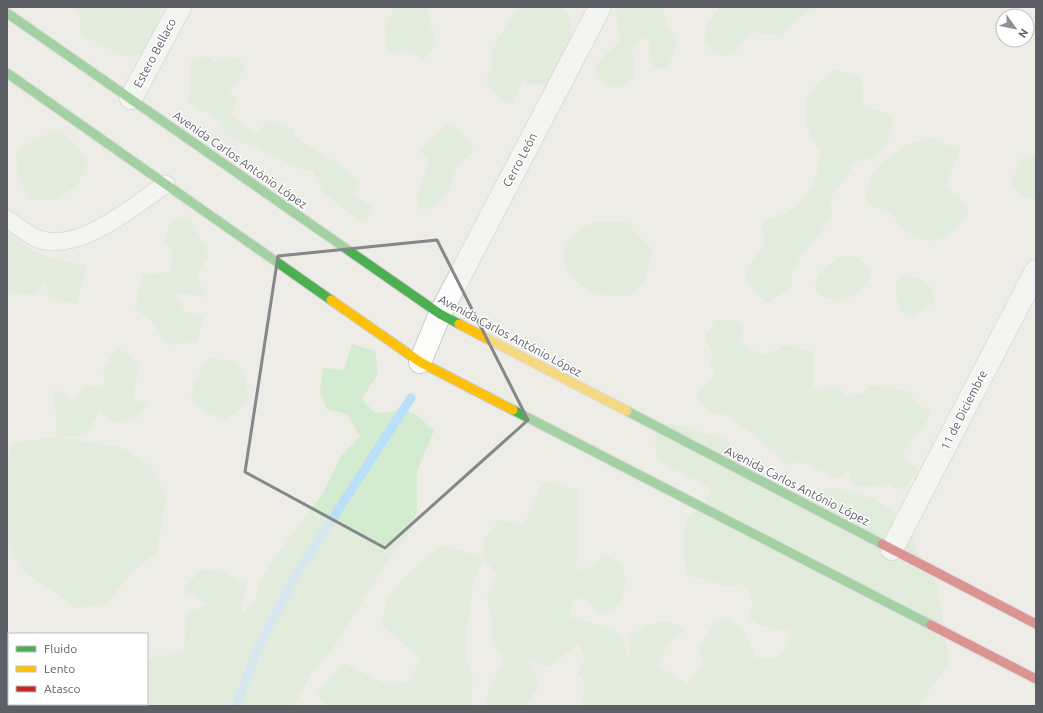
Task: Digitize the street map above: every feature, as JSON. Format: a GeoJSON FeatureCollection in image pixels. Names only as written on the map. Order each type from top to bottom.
{"type":"FeatureCollection","features":[{"type":"Feature","properties":{"kind":"main road","name":"Avenida Carlos António López"},"geometry":{"type":"LineString","coordinates":[[7,13],[440,314],[1036,624]]}},
{"type":"Feature","properties":{"kind":"main road"},"geometry":{"type":"LineString","coordinates":[[7,73],[420,362],[1036,679]]}},
{"type":"Feature","properties":{"kind":"street","name":"Estero Bellaco"},"geometry":{"type":"LineString","coordinates":[[131,98],[180,7]]}},
{"type":"Feature","properties":{"kind":"street","name":"Cerro León"},"geometry":{"type":"LineString","coordinates":[[420,362],[440,314],[600,7]]}},
{"type":"Feature","properties":{"kind":"street","name":"11 de Diciembre"},"geometry":{"type":"LineString","coordinates":[[892,549],[1036,272]]}},
{"type":"Feature","properties":{"kind":"lane"},"geometry":{"type":"LineString","coordinates":[[7,219],[41,240],[68,242],[94,232],[166,184]]}},
{"type":"Feature","properties":{"kind":"highlighted area"},"geometry":{"type":"Polygon","coordinates":[[[437,240],[528,420],[385,548],[245,472],[278,256],[437,240]]]}},
{"type":"Feature","properties":{"kind":"green space"},"geometry":{"type":"Polygon","coordinates":[[[67,7],[134,7],[139,10],[141,7],[161,7],[158,22],[162,31],[144,54],[128,57],[84,37],[80,30],[81,18],[77,10],[67,7]]]}},
{"type":"Feature","properties":{"kind":"green space"},"geometry":{"type":"Polygon","coordinates":[[[395,7],[424,7],[428,9],[431,29],[434,31],[436,43],[426,58],[421,59],[417,53],[412,53],[407,50],[394,53],[387,48],[385,28],[395,7]]]}},
{"type":"Feature","properties":{"kind":"green space"},"geometry":{"type":"Polygon","coordinates":[[[521,7],[560,7],[567,12],[571,24],[572,41],[552,84],[530,84],[523,81],[512,105],[500,99],[485,80],[492,70],[492,52],[495,45],[516,10],[521,7]]]}},
{"type":"Feature","properties":{"kind":"green space"},"geometry":{"type":"Polygon","coordinates":[[[615,7],[662,7],[667,26],[675,35],[677,43],[670,63],[664,68],[655,68],[649,56],[649,42],[643,37],[634,45],[632,54],[634,73],[632,78],[623,86],[619,87],[612,87],[604,83],[597,77],[595,68],[604,56],[620,41],[615,7]]]}},
{"type":"Feature","properties":{"kind":"green space"},"geometry":{"type":"Polygon","coordinates":[[[720,7],[826,7],[812,10],[807,13],[782,36],[757,31],[746,37],[739,49],[724,56],[714,54],[705,42],[707,25],[720,7]]]}},
{"type":"Feature","properties":{"kind":"green space"},"geometry":{"type":"Polygon","coordinates":[[[206,56],[214,62],[238,57],[245,68],[229,95],[237,97],[236,104],[230,115],[257,134],[267,121],[272,121],[293,129],[294,137],[339,164],[360,181],[353,195],[372,206],[372,212],[366,220],[361,221],[353,216],[325,194],[321,189],[313,171],[298,168],[250,145],[235,141],[225,134],[219,119],[188,103],[191,87],[191,61],[206,56]]]}},
{"type":"Feature","properties":{"kind":"green space"},"geometry":{"type":"Polygon","coordinates":[[[834,69],[860,78],[863,87],[862,106],[882,112],[893,118],[890,134],[887,142],[878,153],[871,158],[855,161],[844,181],[830,198],[832,216],[802,255],[791,275],[792,287],[767,303],[751,287],[746,275],[752,262],[765,244],[762,226],[771,218],[788,212],[795,207],[802,201],[812,186],[818,169],[821,152],[809,131],[805,114],[805,106],[811,91],[834,69]]]}},
{"type":"Feature","properties":{"kind":"green space"},"geometry":{"type":"Polygon","coordinates":[[[451,124],[468,139],[471,143],[473,152],[459,164],[447,194],[443,200],[430,208],[420,209],[417,195],[430,161],[419,150],[445,126],[451,124]]]}},
{"type":"Feature","properties":{"kind":"green space"},"geometry":{"type":"Polygon","coordinates":[[[60,129],[89,160],[77,185],[56,200],[29,200],[18,175],[16,152],[34,140],[60,129]]]}},
{"type":"Feature","properties":{"kind":"green space"},"geometry":{"type":"Polygon","coordinates":[[[931,138],[960,150],[946,185],[952,195],[958,197],[969,210],[963,220],[949,234],[941,239],[924,240],[914,236],[904,229],[892,215],[869,204],[865,194],[872,175],[881,163],[907,145],[931,138]]]}},
{"type":"Feature","properties":{"kind":"green space"},"geometry":{"type":"Polygon","coordinates":[[[1036,155],[1036,197],[1028,198],[1018,192],[1011,183],[1022,159],[1036,155]]]}},
{"type":"Feature","properties":{"kind":"green space"},"geometry":{"type":"Polygon","coordinates":[[[189,217],[209,255],[197,274],[205,297],[175,293],[185,312],[203,317],[198,342],[168,345],[151,320],[135,309],[143,275],[171,272],[172,248],[164,242],[171,221],[189,217]]]}},
{"type":"Feature","properties":{"kind":"green space"},"geometry":{"type":"Polygon","coordinates":[[[629,221],[634,231],[652,249],[650,263],[644,281],[630,296],[604,295],[588,290],[574,279],[565,265],[565,248],[574,235],[592,223],[629,221]]]}},
{"type":"Feature","properties":{"kind":"green space"},"geometry":{"type":"Polygon","coordinates":[[[7,232],[17,240],[44,255],[62,261],[86,265],[77,304],[50,299],[44,282],[35,296],[8,291],[9,262],[7,262],[7,232]]]}},
{"type":"Feature","properties":{"kind":"green space"},"geometry":{"type":"Polygon","coordinates":[[[843,256],[861,260],[867,266],[871,275],[860,290],[849,298],[834,300],[823,297],[816,291],[816,280],[820,272],[835,260],[843,256]]]}},
{"type":"Feature","properties":{"kind":"green space"},"geometry":{"type":"Polygon","coordinates":[[[905,275],[919,278],[931,287],[934,303],[913,317],[901,312],[896,297],[896,282],[905,275]]]}},
{"type":"Feature","properties":{"kind":"green space"},"geometry":{"type":"Polygon","coordinates":[[[715,320],[732,320],[744,326],[740,341],[758,353],[766,354],[786,345],[813,352],[813,390],[837,386],[846,397],[862,393],[873,385],[909,392],[920,406],[932,411],[921,430],[908,442],[902,457],[918,469],[907,486],[897,489],[887,483],[878,486],[855,487],[847,470],[836,479],[802,462],[785,465],[776,452],[763,446],[757,437],[727,415],[712,413],[696,395],[710,381],[715,373],[709,361],[714,354],[705,338],[715,320]]]}},
{"type":"Feature","properties":{"kind":"green space"},"geometry":{"type":"Polygon","coordinates":[[[352,344],[375,351],[378,373],[362,399],[375,413],[390,412],[404,408],[418,416],[434,431],[417,471],[417,510],[412,529],[391,556],[334,646],[311,674],[294,706],[105,706],[148,705],[148,663],[154,655],[170,656],[184,650],[186,614],[208,604],[183,590],[202,569],[225,573],[246,584],[241,614],[255,602],[259,584],[272,561],[323,493],[341,456],[360,437],[347,414],[327,409],[320,392],[323,368],[344,370],[352,344]]]}},
{"type":"Feature","properties":{"kind":"green space"},"geometry":{"type":"Polygon","coordinates":[[[117,347],[140,364],[132,400],[147,402],[137,418],[114,422],[99,412],[86,435],[59,437],[123,448],[152,467],[166,497],[157,552],[132,572],[106,604],[76,608],[24,572],[7,540],[7,460],[12,443],[57,437],[54,389],[75,401],[85,385],[105,389],[103,369],[117,347]]]}},
{"type":"Feature","properties":{"kind":"green space"},"geometry":{"type":"Polygon","coordinates":[[[208,358],[237,362],[245,377],[247,404],[223,420],[203,411],[191,399],[194,382],[208,358]]]}},
{"type":"Feature","properties":{"kind":"green space"},"geometry":{"type":"Polygon","coordinates":[[[671,424],[678,425],[728,440],[736,466],[794,496],[833,488],[875,499],[909,523],[917,552],[937,585],[949,663],[918,706],[582,706],[580,703],[586,686],[578,673],[585,656],[578,644],[549,667],[528,660],[540,685],[525,706],[486,706],[488,691],[504,660],[492,638],[493,620],[487,597],[498,575],[483,558],[484,539],[500,519],[523,526],[543,483],[559,483],[578,491],[576,570],[593,566],[605,555],[622,565],[625,575],[624,592],[620,602],[614,607],[599,615],[588,600],[573,598],[570,617],[615,630],[624,642],[629,660],[630,637],[643,628],[657,623],[664,623],[679,626],[686,630],[668,643],[657,665],[687,684],[703,664],[699,647],[714,624],[728,618],[742,628],[756,658],[775,659],[784,650],[793,632],[761,626],[750,619],[752,600],[749,592],[742,584],[724,586],[706,579],[686,575],[683,544],[686,519],[705,504],[712,489],[657,461],[655,434],[671,424]]]}},
{"type":"Feature","properties":{"kind":"green space"},"geometry":{"type":"Polygon","coordinates":[[[444,545],[483,558],[473,584],[466,633],[465,657],[473,679],[471,706],[326,706],[317,694],[343,663],[387,685],[410,681],[421,658],[382,626],[387,601],[397,586],[412,570],[444,545]]]}},
{"type":"Feature","properties":{"kind":"waterway"},"geometry":{"type":"LineString","coordinates":[[236,706],[258,648],[295,576],[411,398]]}},
{"type":"Feature","properties":{"kind":"traffic: fast"},"geometry":{"type":"LineString","coordinates":[[7,13],[440,314],[459,324]]}},
{"type":"Feature","properties":{"kind":"traffic: fast"},"geometry":{"type":"LineString","coordinates":[[7,73],[331,300]]}},
{"type":"Feature","properties":{"kind":"traffic: fast"},"geometry":{"type":"LineString","coordinates":[[513,410],[931,625]]}},
{"type":"Feature","properties":{"kind":"traffic: fast"},"geometry":{"type":"LineString","coordinates":[[627,411],[882,544]]}},
{"type":"Feature","properties":{"kind":"traffic: slow"},"geometry":{"type":"LineString","coordinates":[[331,300],[420,362],[513,410]]}},
{"type":"Feature","properties":{"kind":"traffic: slow"},"geometry":{"type":"LineString","coordinates":[[459,324],[627,411]]}},
{"type":"Feature","properties":{"kind":"traffic: jam"},"geometry":{"type":"LineString","coordinates":[[882,544],[1036,624]]}},
{"type":"Feature","properties":{"kind":"traffic: jam"},"geometry":{"type":"LineString","coordinates":[[931,625],[1036,679]]}}]}
